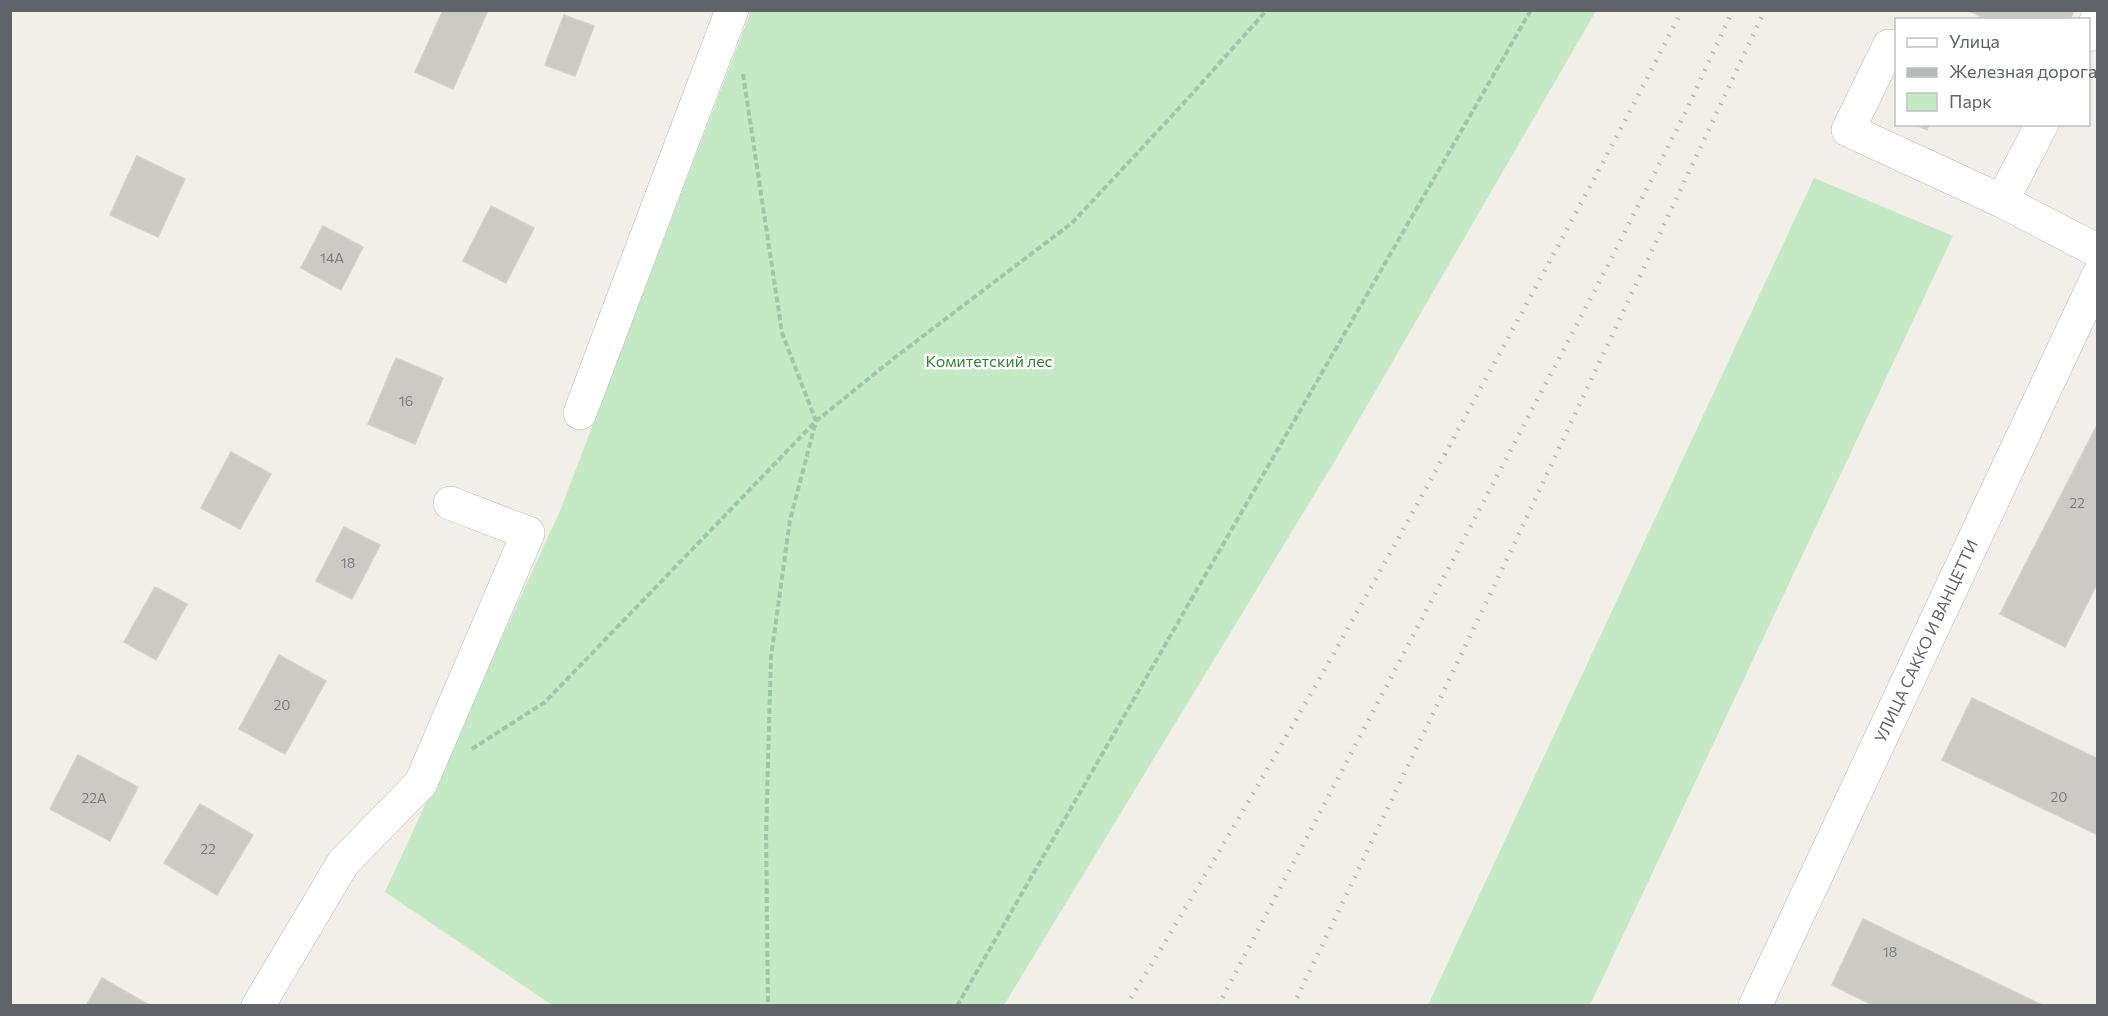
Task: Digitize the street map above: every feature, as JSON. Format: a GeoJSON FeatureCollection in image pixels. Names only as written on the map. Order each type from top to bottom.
{"type":"FeatureCollection","features":[{"type":"Feature","properties":{"kind":"street"},"geometry":{"type":"LineString","coordinates":[[580,413],[732,10]]}},
{"type":"Feature","properties":{"kind":"street"},"geometry":{"type":"LineString","coordinates":[[1895,49],[1889,46],[1848,130],[2002,201],[2097,251]]}},
{"type":"Feature","properties":{"kind":"street"},"geometry":{"type":"LineString","coordinates":[[2002,201],[2041,126]]}},
{"type":"Feature","properties":{"kind":"street","name":"УЛИЦА САККО И ВАНЦЕТТИ"},"geometry":{"type":"LineString","coordinates":[[1755,1005],[2097,276]]}},
{"type":"Feature","properties":{"kind":"street"},"geometry":{"type":"LineString","coordinates":[[258,1005],[343,862],[421,783],[528,532],[450,503]]}},
{"type":"Feature","properties":{"kind":"path"},"geometry":{"type":"LineString","coordinates":[[469,752],[544,702],[816,421],[907,348],[1072,223],[1267,10]]}},
{"type":"Feature","properties":{"kind":"path"},"geometry":{"type":"LineString","coordinates":[[957,1005],[1531,10]]}},
{"type":"Feature","properties":{"kind":"path"},"geometry":{"type":"LineString","coordinates":[[743,68],[782,333],[816,421],[790,520],[771,657],[766,835],[768,1005]]}},
{"type":"Feature","properties":{"kind":"green space","name":"Комитетский лес"},"geometry":{"type":"Polygon","coordinates":[[[751,11],[1596,11],[1336,459],[1004,1005],[552,1005],[385,892],[560,511],[751,11]]]}},
{"type":"Feature","properties":{"kind":"green space"},"geometry":{"type":"Polygon","coordinates":[[[1814,178],[1953,236],[1590,1005],[1428,1005],[1814,178]]]}},
{"type":"Feature","properties":{"kind":"building"},"geometry":{"type":"Polygon","coordinates":[[[443,10],[488,10],[453,89],[415,72],[443,10]]]}},
{"type":"Feature","properties":{"kind":"building"},"geometry":{"type":"Polygon","coordinates":[[[1968,10],[2074,10],[2071,18],[1983,18],[1968,10]]]}},
{"type":"Feature","properties":{"kind":"building"},"geometry":{"type":"Polygon","coordinates":[[[564,15],[594,26],[575,76],[545,65],[564,15]]]}},
{"type":"Feature","properties":{"kind":"building"},"geometry":{"type":"Polygon","coordinates":[[[137,156],[185,179],[158,237],[110,215],[137,156]]]}},
{"type":"Feature","properties":{"kind":"building"},"geometry":{"type":"Polygon","coordinates":[[[491,206],[534,228],[506,283],[463,261],[491,206]]]}},
{"type":"Feature","properties":{"kind":"building"},"geometry":{"type":"Polygon","coordinates":[[[323,226],[363,247],[341,290],[301,268],[323,226]]]}},
{"type":"Feature","properties":{"kind":"building"},"geometry":{"type":"Polygon","coordinates":[[[396,358],[443,378],[415,444],[368,424],[396,358]]]}},
{"type":"Feature","properties":{"kind":"building"},"geometry":{"type":"Polygon","coordinates":[[[2098,423],[2098,582],[2065,647],[2000,614],[2098,423]]]}},
{"type":"Feature","properties":{"kind":"building"},"geometry":{"type":"Polygon","coordinates":[[[231,452],[271,474],[240,529],[201,508],[231,452]]]}},
{"type":"Feature","properties":{"kind":"building"},"geometry":{"type":"Polygon","coordinates":[[[344,527],[380,545],[352,599],[316,581],[344,527]]]}},
{"type":"Feature","properties":{"kind":"building"},"geometry":{"type":"Polygon","coordinates":[[[155,587],[187,604],[156,660],[124,642],[155,587]]]}},
{"type":"Feature","properties":{"kind":"building"},"geometry":{"type":"Polygon","coordinates":[[[279,655],[326,681],[285,754],[239,729],[279,655]]]}},
{"type":"Feature","properties":{"kind":"building"},"geometry":{"type":"Polygon","coordinates":[[[1972,698],[2098,759],[2098,835],[1942,760],[1972,698]]]}},
{"type":"Feature","properties":{"kind":"building"},"geometry":{"type":"Polygon","coordinates":[[[78,755],[138,787],[110,841],[50,809],[78,755]]]}},
{"type":"Feature","properties":{"kind":"building"},"geometry":{"type":"Polygon","coordinates":[[[200,804],[253,835],[217,895],[164,863],[200,804]]]}},
{"type":"Feature","properties":{"kind":"building"},"geometry":{"type":"Polygon","coordinates":[[[1863,919],[2044,1006],[1874,1006],[1832,985],[1863,919]]]}},
{"type":"Feature","properties":{"kind":"building"},"geometry":{"type":"Polygon","coordinates":[[[102,978],[151,1006],[86,1006],[102,978]]]}},
{"type":"Feature","properties":{"kind":"railway"},"geometry":{"type":"LineString","coordinates":[[1126,1006],[1224,844],[1365,598],[1570,223],[1682,10]]}},
{"type":"Feature","properties":{"kind":"railway"},"geometry":{"type":"LineString","coordinates":[[1218,1006],[1604,273],[1685,113],[1733,10]]}},
{"type":"Feature","properties":{"kind":"railway"},"geometry":{"type":"LineString","coordinates":[[1293,1006],[1506,561],[1765,10]]}}]}
